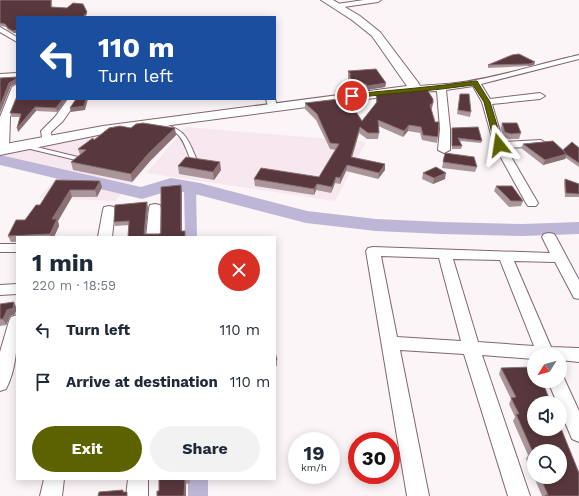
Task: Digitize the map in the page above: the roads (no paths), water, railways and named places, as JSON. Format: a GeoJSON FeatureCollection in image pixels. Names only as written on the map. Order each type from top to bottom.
{"type":"FeatureCollection","features":[{"type":"Feature","properties":{"kind":"street"},"geometry":{"type":"LineString","coordinates":[[326,0],[356,18],[376,34],[411,81],[415,89]]}},
{"type":"Feature","properties":{"kind":"street"},"geometry":{"type":"LineString","coordinates":[[337,6],[378,0]]}},
{"type":"Feature","properties":{"kind":"street"},"geometry":{"type":"LineString","coordinates":[[0,29],[16,39]]}},
{"type":"Feature","properties":{"kind":"street"},"geometry":{"type":"LineString","coordinates":[[16,90],[5,118],[1,150],[103,130],[154,124],[272,104],[415,89],[441,88],[475,82],[579,56]]}},
{"type":"Feature","properties":{"kind":"street"},"geometry":{"type":"LineString","coordinates":[[0,77],[16,76]]}},
{"type":"Feature","properties":{"kind":"street"},"geometry":{"type":"LineString","coordinates":[[475,82],[487,102],[499,145],[532,203]]}},
{"type":"Feature","properties":{"kind":"street"},"geometry":{"type":"LineString","coordinates":[[441,88],[445,129],[444,150]]}},
{"type":"Feature","properties":{"kind":"street"},"geometry":{"type":"LineString","coordinates":[[487,102],[540,96]]}},
{"type":"Feature","properties":{"kind":"street"},"geometry":{"type":"LineString","coordinates":[[46,140],[46,131],[59,119],[72,100]]}},
{"type":"Feature","properties":{"kind":"street"},"geometry":{"type":"LineString","coordinates":[[499,145],[548,142]]}},
{"type":"Feature","properties":{"kind":"street"},"geometry":{"type":"LineString","coordinates":[[153,236],[155,208]]}},
{"type":"Feature","properties":{"kind":"street"},"geometry":{"type":"LineString","coordinates":[[105,236],[109,210]]}},
{"type":"Feature","properties":{"kind":"street"},"geometry":{"type":"LineString","coordinates":[[549,237],[579,294]]}},
{"type":"Feature","properties":{"kind":"street"},"geometry":{"type":"LineString","coordinates":[[0,248],[16,248]]}},
{"type":"Feature","properties":{"kind":"street"},"geometry":{"type":"LineString","coordinates":[[418,496],[373,251],[560,258]]}},
{"type":"Feature","properties":{"kind":"street"},"geometry":{"type":"LineString","coordinates":[[445,254],[471,348],[519,496]]}},
{"type":"Feature","properties":{"kind":"street"},"geometry":{"type":"LineString","coordinates":[[505,256],[543,348]]}},
{"type":"Feature","properties":{"kind":"street"},"geometry":{"type":"LineString","coordinates":[[0,290],[16,289]]}},
{"type":"Feature","properties":{"kind":"street"},"geometry":{"type":"LineString","coordinates":[[0,384],[16,326]]}},
{"type":"Feature","properties":{"kind":"street"},"geometry":{"type":"LineString","coordinates":[[390,343],[527,352]]}},
{"type":"Feature","properties":{"kind":"street"},"geometry":{"type":"LineString","coordinates":[[567,355],[579,355]]}},
{"type":"Feature","properties":{"kind":"street"},"geometry":{"type":"LineString","coordinates":[[560,388],[579,433]]}},
{"type":"Feature","properties":{"kind":"street"},"geometry":{"type":"LineString","coordinates":[[50,496],[54,480]]}},
{"type":"Feature","properties":{"kind":"street"},"geometry":{"type":"LineString","coordinates":[[137,496],[138,480]]}},
{"type":"Feature","properties":{"kind":"lane"},"geometry":{"type":"LineString","coordinates":[[154,124],[171,127],[180,132],[186,140],[193,158]]}},
{"type":"Feature","properties":{"kind":"lane"},"geometry":{"type":"LineString","coordinates":[[21,146],[76,158]]}},
{"type":"Feature","properties":{"kind":"waterway"},"geometry":{"type":"LineString","coordinates":[[0,160],[142,193],[171,184],[200,189],[306,217],[376,225],[442,228],[523,230],[579,228]]}},
{"type":"Feature","properties":{"kind":"waterway"},"geometry":{"type":"LineString","coordinates":[[190,187],[191,236]]}},
{"type":"Feature","properties":{"kind":"waterway"},"geometry":{"type":"LineString","coordinates":[[198,480],[198,496]]}}]}
